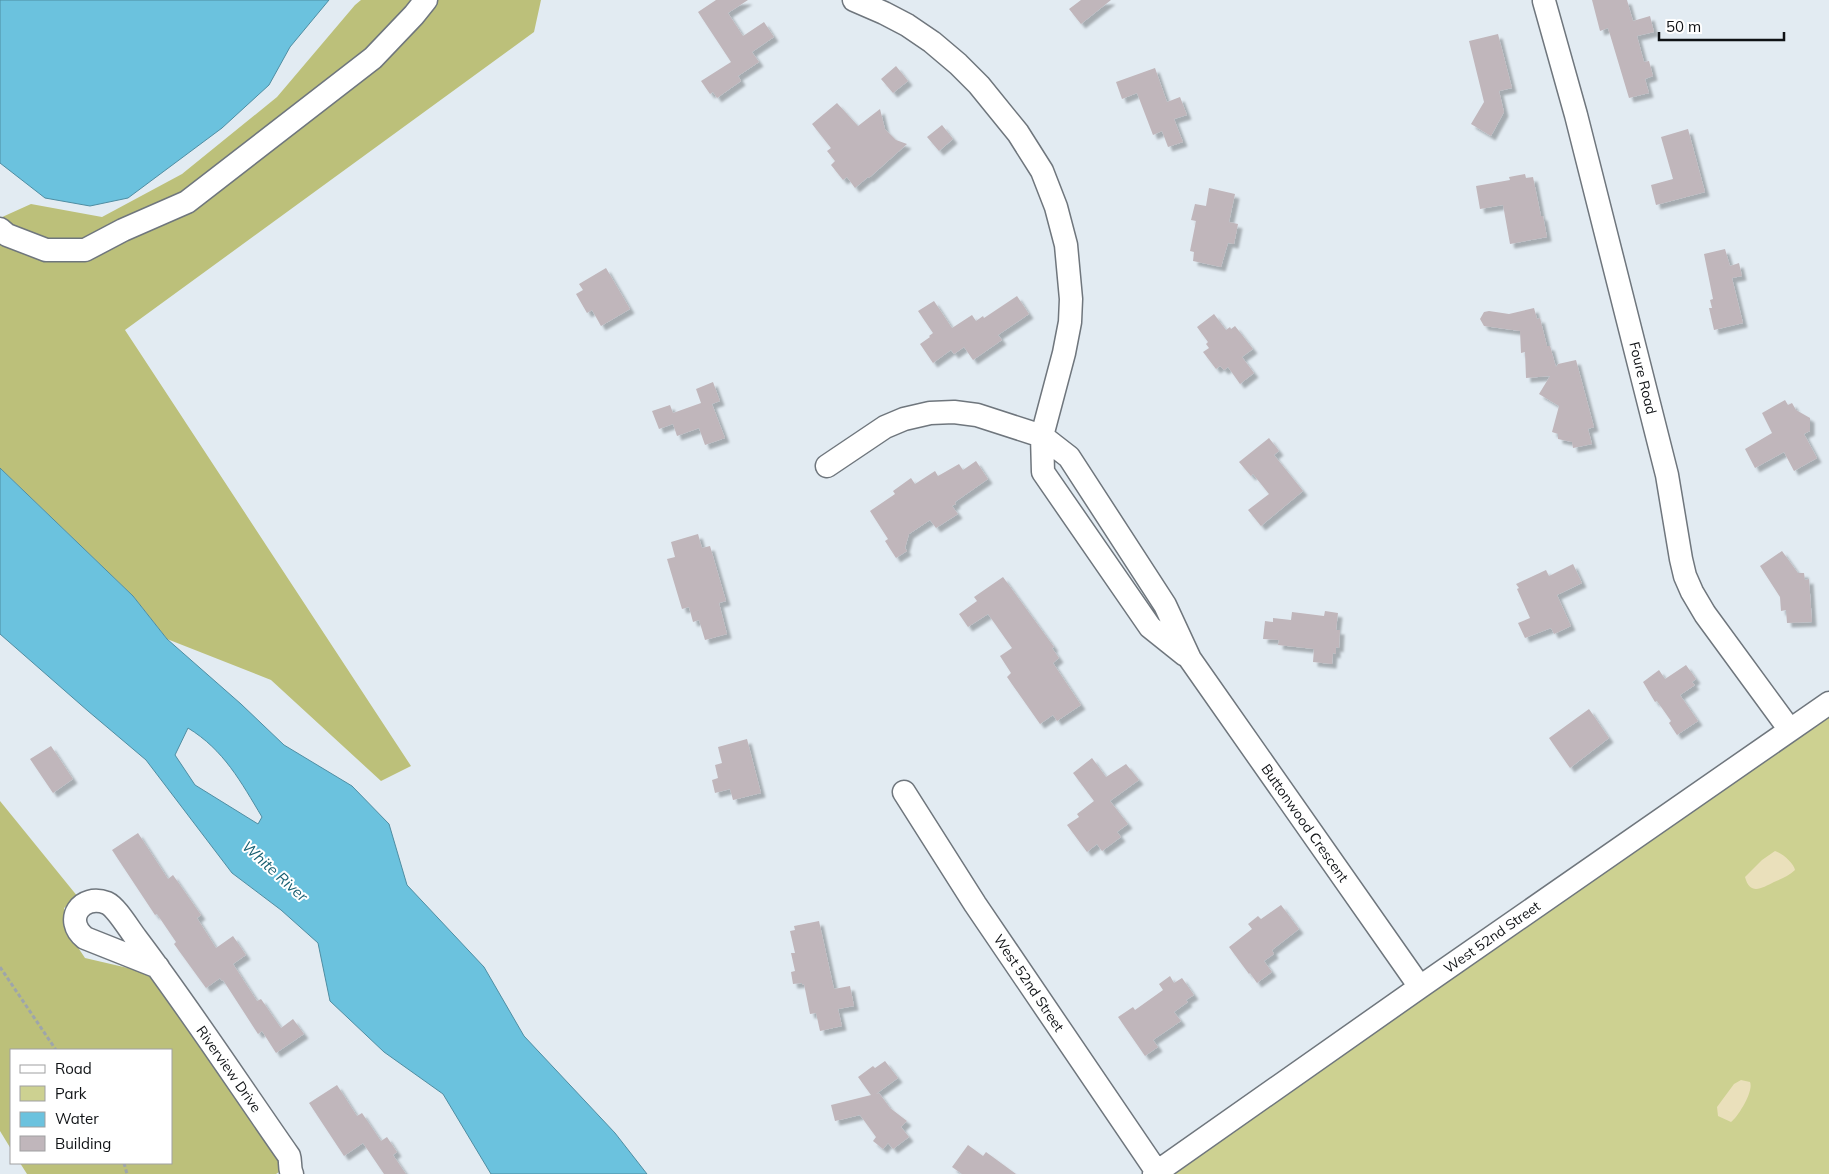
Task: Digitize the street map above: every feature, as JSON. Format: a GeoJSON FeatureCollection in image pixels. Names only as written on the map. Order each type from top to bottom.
{"type":"FeatureCollection","features":[{"type":"Feature","properties":{"kind":"street"},"geometry":{"type":"LineString","coordinates":[[0,229],[7,235],[46,250],[85,250],[123,230],[188,202],[373,58],[426,0]]}},
{"type":"Feature","properties":{"kind":"street"},"geometry":{"type":"LineString","coordinates":[[854,0],[907,25],[932,42],[958,64],[979,85],[1018,133],[1042,171],[1059,214],[1066,245],[1071,299],[1070,322],[1064,353],[1042,436],[1043,472],[1150,627],[1190,658]]}},
{"type":"Feature","properties":{"kind":"street","name":"Foure Road"},"geometry":{"type":"LineString","coordinates":[[1544,1],[1576,115],[1663,458],[1685,576],[1704,614],[1790,730]]}},
{"type":"Feature","properties":{"kind":"street"},"geometry":{"type":"LineString","coordinates":[[827,466],[885,427],[904,419],[930,413],[954,412],[977,415],[1042,436],[1069,458],[1165,605],[1190,658]]}},
{"type":"Feature","properties":{"kind":"street","name":"Buttonwood Crescent"},"geometry":{"type":"LineString","coordinates":[[1190,658],[1420,987]]}},
{"type":"Feature","properties":{"kind":"street","name":"West 52nd Street"},"geometry":{"type":"LineString","coordinates":[[904,792],[975,904],[1155,1173],[1829,703]]}},
{"type":"Feature","properties":{"kind":"street","name":"Riverview Drive"},"geometry":{"type":"LineString","coordinates":[[158,967],[289,1156],[291,1163],[288,1173]]}},
{"type":"Feature","properties":{"kind":"path"},"geometry":{"type":"LineString","coordinates":[[0,967],[55,1049]]}},
{"type":"Feature","properties":{"kind":"green space"},"geometry":{"type":"Polygon","coordinates":[[[361,0],[541,0],[534,32],[125,330],[411,766],[381,781],[271,680],[167,639],[133,596],[0,468],[0,218],[31,204],[102,217],[182,174],[277,97],[361,0]]]}},
{"type":"Feature","properties":{"kind":"green space"},"geometry":{"type":"Polygon","coordinates":[[[1829,715],[1829,1174],[1167,1174],[1829,715]]]}},
{"type":"Feature","properties":{"kind":"green space"},"geometry":{"type":"Polygon","coordinates":[[[0,801],[78,897],[64,908],[67,931],[85,958],[158,975],[287,1167],[276,1174],[27,1174],[21,1164],[172,1164],[172,1049],[10,1049],[10,1147],[0,1131],[0,801]]]}},
{"type":"Feature","properties":{"kind":"sand"},"geometry":{"type":"Polygon","coordinates":[[[1775,851],[1787,859],[1795,870],[1785,877],[1761,888],[1753,889],[1747,883],[1745,877],[1762,860],[1775,851]]]}},
{"type":"Feature","properties":{"kind":"sand"},"geometry":{"type":"Polygon","coordinates":[[[1741,1080],[1750,1082],[1750,1091],[1741,1110],[1731,1122],[1718,1116],[1717,1107],[1734,1084],[1741,1080]]]}},
{"type":"Feature","properties":{"kind":"water"},"geometry":{"type":"Polygon","coordinates":[[[0,0],[329,0],[290,47],[269,85],[222,128],[128,198],[90,206],[45,198],[0,163],[0,0]]]}},
{"type":"Feature","properties":{"kind":"water","name":"White River"},"geometry":{"type":"Polygon","coordinates":[[[0,468],[133,596],[167,639],[241,704],[284,745],[352,786],[389,824],[407,885],[484,967],[524,1036],[615,1133],[647,1174],[491,1174],[443,1094],[384,1052],[330,1001],[318,943],[281,910],[232,873],[146,760],[0,634],[0,468]],[[188,728],[175,755],[195,785],[258,824],[262,817],[239,779],[222,757],[201,737],[188,728]]]}},
{"type":"Feature","properties":{"kind":"building"},"geometry":{"type":"Polygon","coordinates":[[[716,0],[748,0],[728,13],[743,36],[764,22],[774,37],[752,52],[759,62],[738,76],[741,81],[717,98],[713,92],[710,94],[701,81],[731,62],[698,12],[716,0]]]}},
{"type":"Feature","properties":{"kind":"building"},"geometry":{"type":"Polygon","coordinates":[[[1081,0],[1111,0],[1081,24],[1069,9],[1081,0]]]}},
{"type":"Feature","properties":{"kind":"building"},"geometry":{"type":"Polygon","coordinates":[[[1592,0],[1627,0],[1633,21],[1650,16],[1654,32],[1637,36],[1644,62],[1649,61],[1653,76],[1645,79],[1649,93],[1629,98],[1608,28],[1600,31],[1592,0]]]}},
{"type":"Feature","properties":{"kind":"building"},"geometry":{"type":"Polygon","coordinates":[[[1498,34],[1512,88],[1499,91],[1504,112],[1491,136],[1471,124],[1484,102],[1469,41],[1498,34]]]}},
{"type":"Feature","properties":{"kind":"building"},"geometry":{"type":"Polygon","coordinates":[[[896,66],[908,81],[893,93],[881,79],[896,66]]]}},
{"type":"Feature","properties":{"kind":"building"},"geometry":{"type":"Polygon","coordinates":[[[1155,68],[1167,102],[1180,97],[1187,115],[1174,119],[1183,142],[1168,147],[1162,131],[1153,135],[1137,93],[1122,99],[1116,82],[1155,68]]]}},
{"type":"Feature","properties":{"kind":"building"},"geometry":{"type":"Polygon","coordinates":[[[837,103],[858,126],[880,109],[885,129],[896,140],[907,144],[855,188],[847,177],[843,180],[831,165],[835,161],[827,151],[831,148],[812,124],[837,103]]]}},
{"type":"Feature","properties":{"kind":"building"},"geometry":{"type":"Polygon","coordinates":[[[942,125],[953,139],[939,151],[927,137],[942,125]]]}},
{"type":"Feature","properties":{"kind":"building"},"geometry":{"type":"Polygon","coordinates":[[[1688,129],[1705,192],[1656,205],[1651,185],[1673,179],[1661,137],[1688,129]]]}},
{"type":"Feature","properties":{"kind":"building"},"geometry":{"type":"Polygon","coordinates":[[[1525,174],[1526,178],[1533,177],[1547,237],[1510,244],[1503,205],[1480,209],[1476,186],[1510,180],[1509,177],[1525,174]]]}},
{"type":"Feature","properties":{"kind":"building"},"geometry":{"type":"Polygon","coordinates":[[[1209,188],[1235,194],[1229,222],[1238,224],[1234,244],[1228,243],[1221,267],[1193,261],[1194,252],[1190,251],[1196,221],[1191,220],[1195,204],[1206,206],[1209,188]]]}},
{"type":"Feature","properties":{"kind":"building"},"geometry":{"type":"Polygon","coordinates":[[[1725,249],[1730,266],[1739,263],[1742,276],[1732,278],[1743,323],[1714,330],[1709,308],[1712,308],[1710,300],[1713,299],[1704,254],[1725,249]]]}},
{"type":"Feature","properties":{"kind":"building"},"geometry":{"type":"Polygon","coordinates":[[[606,268],[630,309],[601,326],[592,310],[587,313],[576,294],[583,290],[579,284],[606,268]]]}},
{"type":"Feature","properties":{"kind":"building"},"geometry":{"type":"Polygon","coordinates":[[[1017,296],[1029,314],[998,335],[1002,340],[973,360],[964,347],[954,354],[951,350],[933,363],[920,344],[933,333],[918,311],[934,301],[952,328],[972,315],[976,321],[983,316],[984,318],[1017,296]]]}},
{"type":"Feature","properties":{"kind":"building"},"geometry":{"type":"Polygon","coordinates":[[[1534,308],[1537,319],[1540,318],[1547,346],[1550,346],[1556,367],[1558,364],[1576,360],[1594,427],[1588,429],[1592,444],[1573,448],[1572,442],[1558,439],[1558,434],[1552,432],[1559,406],[1539,394],[1550,376],[1526,378],[1525,352],[1521,353],[1520,331],[1484,326],[1480,319],[1484,312],[1509,314],[1534,308]]]}},
{"type":"Feature","properties":{"kind":"building"},"geometry":{"type":"Polygon","coordinates":[[[1214,314],[1226,330],[1235,326],[1253,349],[1242,357],[1254,373],[1240,384],[1228,367],[1224,370],[1220,366],[1216,369],[1203,352],[1209,348],[1206,344],[1208,342],[1197,327],[1214,314]]]}},
{"type":"Feature","properties":{"kind":"building"},"geometry":{"type":"Polygon","coordinates":[[[713,382],[720,401],[712,404],[725,438],[705,445],[699,428],[677,436],[673,424],[659,429],[652,411],[670,405],[673,413],[701,403],[696,389],[713,382]]]}},
{"type":"Feature","properties":{"kind":"building"},"geometry":{"type":"Polygon","coordinates":[[[1785,400],[1788,405],[1792,403],[1796,410],[1810,418],[1810,431],[1804,434],[1817,458],[1794,471],[1784,452],[1755,468],[1745,449],[1772,433],[1762,413],[1785,400]]]}},
{"type":"Feature","properties":{"kind":"building"},"geometry":{"type":"Polygon","coordinates":[[[1269,438],[1279,451],[1274,455],[1303,491],[1261,526],[1248,510],[1269,494],[1253,474],[1251,476],[1239,462],[1269,438]]]}},
{"type":"Feature","properties":{"kind":"building"},"geometry":{"type":"Polygon","coordinates":[[[976,461],[988,479],[955,502],[956,504],[952,506],[958,514],[936,528],[930,520],[909,534],[905,548],[907,551],[896,558],[885,541],[888,539],[870,511],[895,494],[893,491],[911,478],[915,484],[935,471],[938,476],[959,464],[963,470],[976,461]]]}},
{"type":"Feature","properties":{"kind":"building"},"geometry":{"type":"Polygon","coordinates":[[[698,534],[702,548],[710,546],[726,601],[719,603],[727,634],[705,640],[699,620],[693,622],[689,607],[682,609],[667,559],[675,557],[671,542],[698,534]]]}},
{"type":"Feature","properties":{"kind":"building"},"geometry":{"type":"Polygon","coordinates":[[[1782,551],[1798,573],[1804,573],[1805,580],[1809,579],[1812,622],[1787,623],[1786,610],[1781,611],[1780,597],[1760,566],[1782,551]]]}},
{"type":"Feature","properties":{"kind":"building"},"geometry":{"type":"Polygon","coordinates":[[[1573,564],[1582,583],[1557,595],[1571,626],[1554,634],[1551,628],[1525,638],[1518,623],[1530,618],[1516,584],[1546,570],[1549,576],[1573,564]]]}},
{"type":"Feature","properties":{"kind":"building"},"geometry":{"type":"Polygon","coordinates":[[[1003,577],[1054,647],[1052,648],[1059,658],[1053,663],[1081,705],[1057,721],[1053,715],[1040,724],[1007,677],[1011,673],[1000,656],[1012,648],[988,614],[968,627],[959,614],[977,601],[974,597],[1003,577]]]}},
{"type":"Feature","properties":{"kind":"building"},"geometry":{"type":"Polygon","coordinates":[[[1325,611],[1338,613],[1336,630],[1340,630],[1339,648],[1336,647],[1336,654],[1333,653],[1332,664],[1313,662],[1314,649],[1278,645],[1279,640],[1263,639],[1265,621],[1273,622],[1273,618],[1291,620],[1292,612],[1324,616],[1325,611]]]}},
{"type":"Feature","properties":{"kind":"building"},"geometry":{"type":"Polygon","coordinates":[[[1686,665],[1696,679],[1692,682],[1695,685],[1680,695],[1698,721],[1677,735],[1669,723],[1671,721],[1657,701],[1655,702],[1643,682],[1659,670],[1665,679],[1686,665]]]}},
{"type":"Feature","properties":{"kind":"building"},"geometry":{"type":"Polygon","coordinates":[[[1589,709],[1609,738],[1570,768],[1549,738],[1589,709]]]}},
{"type":"Feature","properties":{"kind":"building"},"geometry":{"type":"Polygon","coordinates":[[[747,739],[761,793],[733,800],[730,789],[715,793],[712,780],[718,778],[715,765],[722,763],[718,747],[747,739]]]}},
{"type":"Feature","properties":{"kind":"building"},"geometry":{"type":"Polygon","coordinates":[[[51,746],[73,779],[53,793],[30,759],[51,746]]]}},
{"type":"Feature","properties":{"kind":"building"},"geometry":{"type":"Polygon","coordinates":[[[1092,758],[1106,777],[1126,764],[1139,780],[1110,801],[1128,824],[1117,832],[1121,837],[1102,851],[1097,844],[1087,852],[1067,825],[1079,817],[1077,814],[1094,801],[1073,773],[1092,758]]]}},
{"type":"Feature","properties":{"kind":"building"},"geometry":{"type":"Polygon","coordinates":[[[138,833],[168,879],[173,875],[201,915],[197,918],[216,948],[233,936],[246,955],[233,964],[257,1001],[261,999],[281,1028],[293,1019],[304,1034],[276,1053],[262,1031],[258,1034],[223,980],[220,978],[206,988],[174,944],[176,942],[157,914],[155,915],[112,850],[138,833]]]}},
{"type":"Feature","properties":{"kind":"building"},"geometry":{"type":"Polygon","coordinates":[[[1281,905],[1299,929],[1272,950],[1274,954],[1264,961],[1272,972],[1257,983],[1229,947],[1252,929],[1248,924],[1258,916],[1261,919],[1281,905]]]}},
{"type":"Feature","properties":{"kind":"building"},"geometry":{"type":"Polygon","coordinates":[[[819,921],[834,989],[850,986],[854,1006],[838,1009],[842,1026],[820,1031],[816,1013],[810,1014],[804,984],[793,984],[791,972],[795,971],[791,953],[795,953],[790,931],[795,930],[794,926],[819,921]]]}},
{"type":"Feature","properties":{"kind":"building"},"geometry":{"type":"Polygon","coordinates":[[[1170,976],[1174,983],[1182,978],[1194,995],[1174,1012],[1181,1021],[1153,1040],[1158,1047],[1145,1056],[1118,1017],[1133,1007],[1135,1010],[1163,990],[1159,984],[1170,976]]]}},
{"type":"Feature","properties":{"kind":"building"},"geometry":{"type":"Polygon","coordinates":[[[885,1061],[898,1078],[876,1094],[879,1093],[890,1108],[907,1121],[901,1127],[909,1137],[893,1149],[888,1143],[883,1149],[873,1141],[876,1137],[860,1115],[835,1121],[831,1105],[871,1095],[858,1077],[873,1066],[875,1068],[885,1061]]]}},
{"type":"Feature","properties":{"kind":"building"},"geometry":{"type":"Polygon","coordinates":[[[337,1085],[357,1116],[362,1113],[381,1141],[387,1137],[397,1152],[393,1155],[406,1174],[384,1174],[363,1143],[344,1156],[309,1103],[337,1085]]]}},
{"type":"Feature","properties":{"kind":"building"},"geometry":{"type":"Polygon","coordinates":[[[968,1145],[983,1156],[986,1152],[1016,1174],[962,1174],[952,1167],[968,1145]]]}}]}
